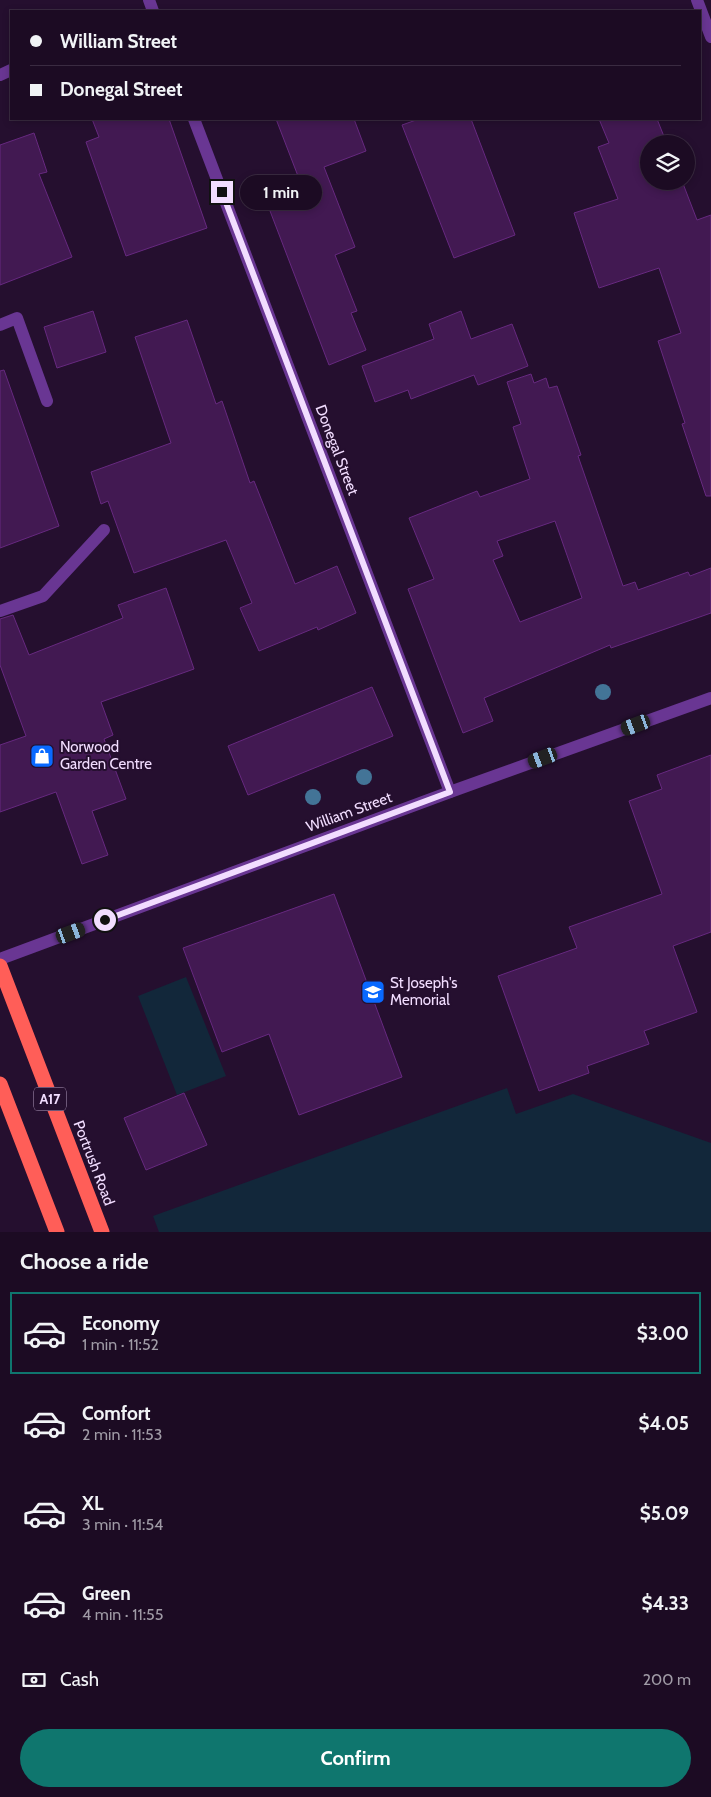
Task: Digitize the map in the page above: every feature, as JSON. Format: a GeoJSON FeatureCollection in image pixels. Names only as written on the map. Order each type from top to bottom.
{"type":"FeatureCollection","features":[{"type":"Feature","properties":{"kind":"highway","name":"Portrush Road"},"geometry":{"type":"LineString","coordinates":[[0,966],[102,1232]]}},
{"type":"Feature","properties":{"kind":"highway","name":"A17"},"geometry":{"type":"LineString","coordinates":[[0,1084],[57,1232]]}},
{"type":"Feature","properties":{"kind":"street"},"geometry":{"type":"LineString","coordinates":[[701,11],[711,37]]}},
{"type":"Feature","properties":{"kind":"street","name":"Donegal Street"},"geometry":{"type":"LineString","coordinates":[[194,120],[450,792]]}},
{"type":"Feature","properties":{"kind":"street"},"geometry":{"type":"LineString","coordinates":[[0,325],[18,318],[47,401]]}},
{"type":"Feature","properties":{"kind":"street"},"geometry":{"type":"LineString","coordinates":[[0,611],[43,596],[104,530]]}},
{"type":"Feature","properties":{"kind":"street","name":"William Street"},"geometry":{"type":"LineString","coordinates":[[0,959],[450,792],[711,698]]}},
{"type":"Feature","properties":{"kind":"shaded area"},"geometry":{"type":"Polygon","coordinates":[[[186,977],[226,1076],[177,1095],[138,996],[186,977]]]}},
{"type":"Feature","properties":{"kind":"shaded area"},"geometry":{"type":"Polygon","coordinates":[[[507,1088],[516,1114],[573,1094],[711,1143],[711,1232],[159,1232],[153,1216],[507,1088]]]}},
{"type":"Feature","properties":{"kind":"building"},"geometry":{"type":"Polygon","coordinates":[[[92,120],[169,120],[207,228],[126,256],[86,142],[99,137],[92,120]]]}},
{"type":"Feature","properties":{"kind":"building"},"geometry":{"type":"Polygon","coordinates":[[[276,120],[354,120],[366,151],[324,167],[355,247],[335,255],[357,311],[351,313],[366,350],[329,365],[262,190],[298,176],[276,120]]]}},
{"type":"Feature","properties":{"kind":"building"},"geometry":{"type":"Polygon","coordinates":[[[416,120],[471,120],[515,235],[454,258],[402,125],[416,120]]]}},
{"type":"Feature","properties":{"kind":"building"},"geometry":{"type":"Polygon","coordinates":[[[599,120],[657,120],[663,135],[640,135],[640,190],[685,190],[697,220],[711,215],[711,496],[706,496],[682,424],[685,423],[658,341],[681,333],[659,268],[599,288],[574,213],[618,199],[598,147],[609,143],[599,120]]]}},
{"type":"Feature","properties":{"kind":"building"},"geometry":{"type":"Polygon","coordinates":[[[34,133],[47,172],[39,174],[72,257],[0,285],[0,145],[34,133]]]}},
{"type":"Feature","properties":{"kind":"building"},"geometry":{"type":"Polygon","coordinates":[[[93,311],[106,352],[57,368],[44,327],[93,311]]]}},
{"type":"Feature","properties":{"kind":"building"},"geometry":{"type":"Polygon","coordinates":[[[461,311],[471,339],[512,324],[528,366],[478,385],[474,375],[411,399],[408,390],[375,402],[362,366],[434,339],[429,324],[461,311]]]}},
{"type":"Feature","properties":{"kind":"building"},"geometry":{"type":"Polygon","coordinates":[[[187,320],[216,404],[222,401],[250,483],[254,481],[295,584],[337,566],[356,613],[318,630],[317,627],[259,651],[240,608],[252,603],[226,540],[134,573],[108,501],[101,504],[91,472],[171,443],[135,337],[187,320]]]}},
{"type":"Feature","properties":{"kind":"building"},"geometry":{"type":"Polygon","coordinates":[[[4,370],[59,526],[0,548],[0,371],[4,370]]]}},
{"type":"Feature","properties":{"kind":"building"},"geometry":{"type":"Polygon","coordinates":[[[531,374],[534,383],[546,378],[549,388],[557,386],[581,455],[578,456],[623,586],[635,582],[638,590],[688,572],[690,576],[711,568],[711,613],[611,648],[610,645],[484,698],[493,721],[463,733],[408,589],[434,579],[409,518],[477,491],[480,497],[530,479],[513,427],[521,424],[507,382],[531,374]],[[555,521],[497,541],[503,556],[493,560],[520,622],[582,598],[555,521]]]}},
{"type":"Feature","properties":{"kind":"building"},"geometry":{"type":"Polygon","coordinates":[[[166,588],[194,669],[101,702],[113,735],[104,739],[126,799],[92,811],[108,855],[82,864],[56,792],[0,812],[0,745],[26,736],[0,665],[0,619],[13,615],[29,655],[123,618],[118,605],[166,588]]]}},
{"type":"Feature","properties":{"kind":"building"},"geometry":{"type":"Polygon","coordinates":[[[372,687],[393,736],[248,795],[228,746],[372,687]]]}},
{"type":"Feature","properties":{"kind":"building"},"geometry":{"type":"Polygon","coordinates":[[[711,755],[711,932],[673,946],[697,1012],[644,1031],[649,1044],[587,1066],[589,1073],[539,1091],[498,976],[577,948],[569,927],[662,894],[629,801],[662,789],[657,775],[711,755]]]}},
{"type":"Feature","properties":{"kind":"building"},"geometry":{"type":"Polygon","coordinates":[[[334,894],[402,1077],[299,1115],[269,1034],[222,1052],[183,948],[334,894]]]}},
{"type":"Feature","properties":{"kind":"building"},"geometry":{"type":"Polygon","coordinates":[[[184,1093],[207,1145],[146,1170],[124,1118],[184,1093]]]}},
{"type":"Feature","properties":{"kind":"place","name":"Norwood Garden Centre"},"geometry":{"type":"Point","coordinates":[42,756]}},
{"type":"Feature","properties":{"kind":"place","name":"St Joseph's Memorial"},"geometry":{"type":"Point","coordinates":[373,992]}},
{"type":"Feature","properties":{"kind":"route"},"geometry":{"type":"LineString","coordinates":[[105,920],[450,792],[222,192]]}}]}
